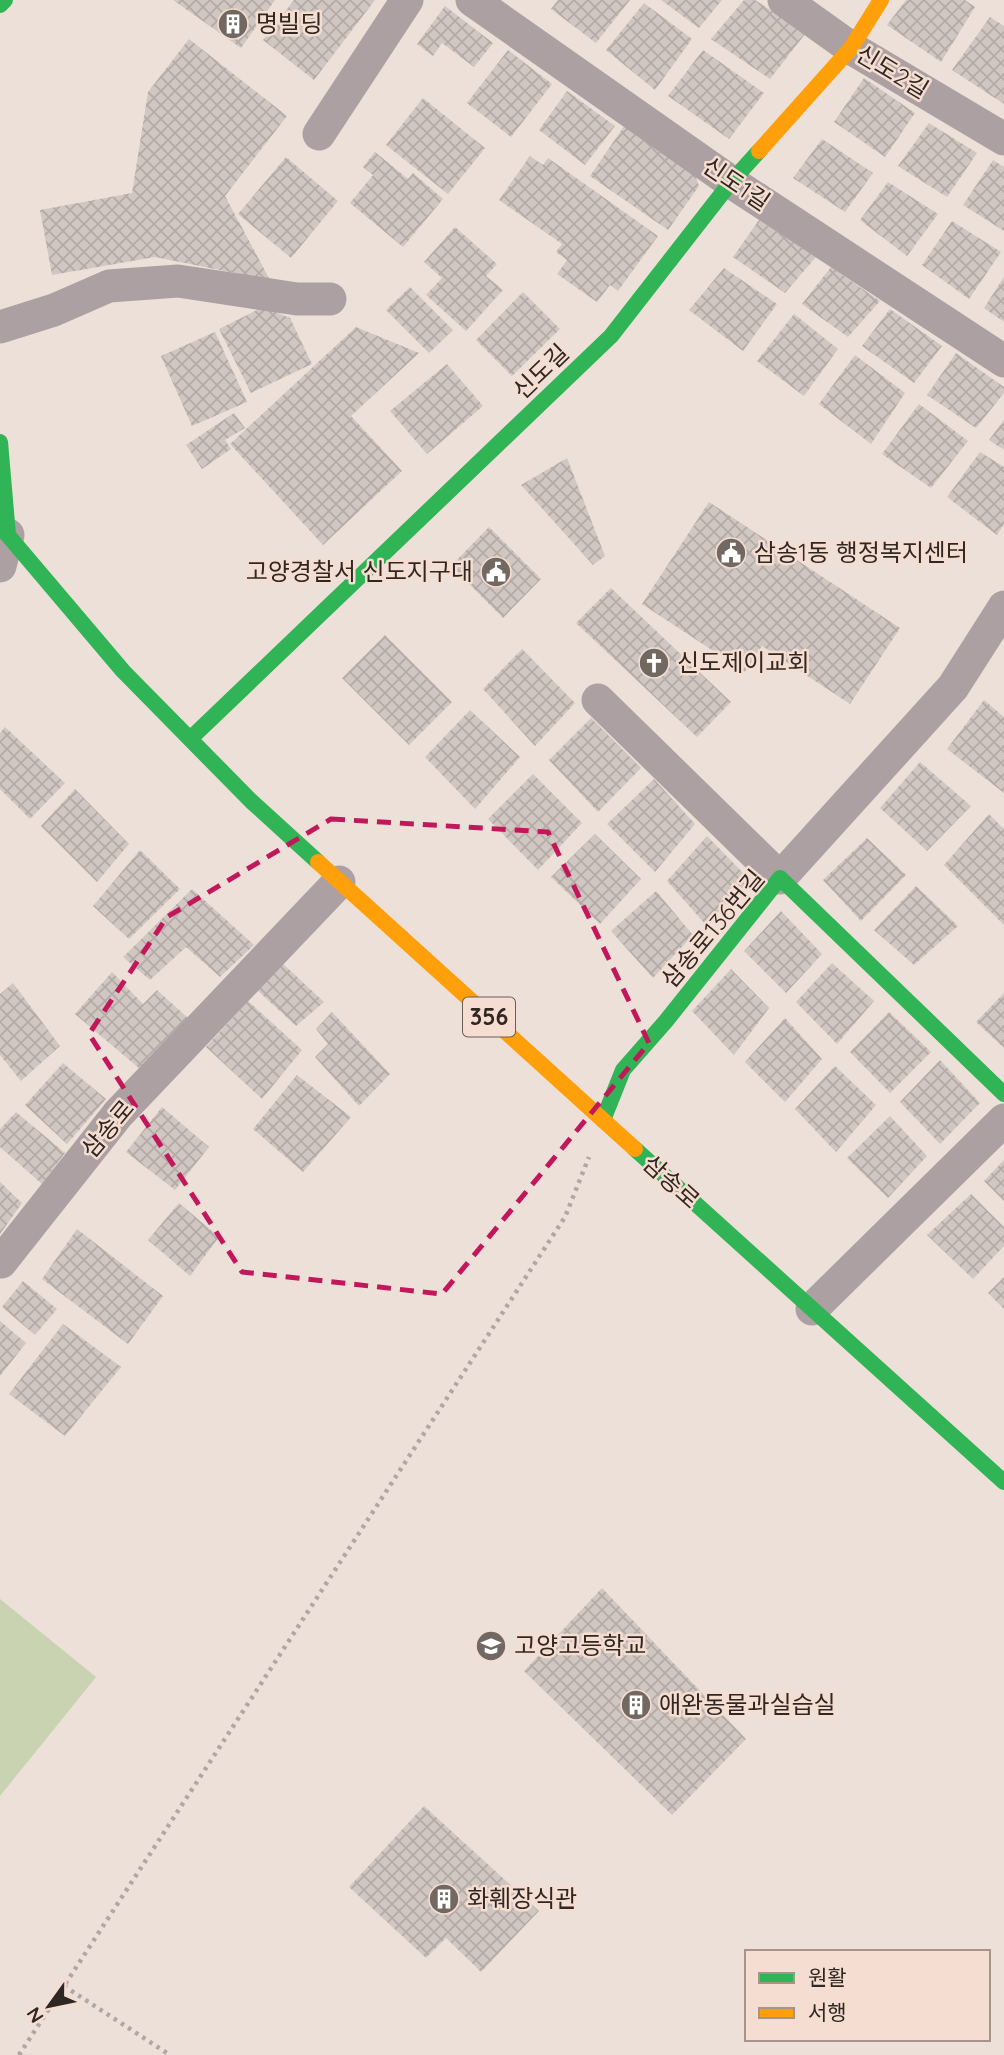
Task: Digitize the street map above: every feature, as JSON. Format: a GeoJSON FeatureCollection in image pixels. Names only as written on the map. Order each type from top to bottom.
{"type":"FeatureCollection","features":[{"type":"Feature","properties":{"kind":"street"},"geometry":{"type":"LineString","coordinates":[[0,5],[5,0]]}},
{"type":"Feature","properties":{"kind":"street"},"geometry":{"type":"LineString","coordinates":[[319,134],[407,0]]}},
{"type":"Feature","properties":{"kind":"street","name":"신도1길"},"geometry":{"type":"LineString","coordinates":[[472,0],[731,182],[1004,361]]}},
{"type":"Feature","properties":{"kind":"street","name":"신도2길"},"geometry":{"type":"LineString","coordinates":[[784,0],[851,48],[1004,139]]}},
{"type":"Feature","properties":{"kind":"street","name":"신도길"},"geometry":{"type":"LineString","coordinates":[[190,739],[611,336],[731,182],[851,48],[881,0]]}},
{"type":"Feature","properties":{"kind":"street"},"geometry":{"type":"LineString","coordinates":[[0,327],[54,310],[109,286],[178,281],[297,299],[330,299]]}},
{"type":"Feature","properties":{"kind":"street"},"geometry":{"type":"LineString","coordinates":[[0,442],[3,542]]}},
{"type":"Feature","properties":{"kind":"street","name":"삼송로"},"geometry":{"type":"LineString","coordinates":[[3,542],[123,671],[251,801],[1004,1482]]}},
{"type":"Feature","properties":{"kind":"street"},"geometry":{"type":"LineString","coordinates":[[598,700],[780,878],[953,687],[1004,607]]}},
{"type":"Feature","properties":{"kind":"street","name":"삼송로136번길"},"geometry":{"type":"LineString","coordinates":[[603,1120],[622,1070],[666,1021],[780,878],[1004,1094]]}},
{"type":"Feature","properties":{"kind":"street","name":"삼송로"},"geometry":{"type":"LineString","coordinates":[[1,1262],[118,1114],[339,881]]}},
{"type":"Feature","properties":{"kind":"street"},"geometry":{"type":"LineString","coordinates":[[812,1309],[1004,1119]]}},
{"type":"Feature","properties":{"kind":"path"},"geometry":{"type":"LineString","coordinates":[[19,2055],[565,1217],[603,1120]]}},
{"type":"Feature","properties":{"kind":"path"},"geometry":{"type":"LineString","coordinates":[[64,1986],[170,2055]]}},
{"type":"Feature","properties":{"kind":"highlighted area"},"geometry":{"type":"Polygon","coordinates":[[[331,819],[548,832],[649,1043],[442,1294],[242,1272],[89,1034],[167,917],[331,819]]]}},
{"type":"Feature","properties":{"kind":"green space"},"geometry":{"type":"Polygon","coordinates":[[[0,1599],[96,1677],[0,1796],[0,1599]]]}},
{"type":"Feature","properties":{"kind":"building","name":"명빌딩"},"geometry":{"type":"Polygon","coordinates":[[[173,0],[275,0],[241,48],[173,0]]]}},
{"type":"Feature","properties":{"kind":"building"},"geometry":{"type":"Polygon","coordinates":[[[294,0],[375,0],[314,80],[263,40],[294,0]]]}},
{"type":"Feature","properties":{"kind":"building"},"geometry":{"type":"Polygon","coordinates":[[[558,0],[630,0],[596,43],[551,9],[558,0]]]}},
{"type":"Feature","properties":{"kind":"building"},"geometry":{"type":"Polygon","coordinates":[[[661,0],[722,0],[699,28],[661,0]]]}},
{"type":"Feature","properties":{"kind":"building"},"geometry":{"type":"Polygon","coordinates":[[[744,0],[755,0],[806,33],[770,79],[711,39],[744,0]]]}},
{"type":"Feature","properties":{"kind":"building"},"geometry":{"type":"Polygon","coordinates":[[[906,0],[965,0],[975,7],[941,62],[887,25],[906,0]]]}},
{"type":"Feature","properties":{"kind":"building"},"geometry":{"type":"Polygon","coordinates":[[[644,3],[692,39],[655,90],[606,50],[644,3]]]}},
{"type":"Feature","properties":{"kind":"building"},"geometry":{"type":"Polygon","coordinates":[[[445,6],[493,43],[474,67],[442,43],[433,56],[417,44],[445,6]]]}},
{"type":"Feature","properties":{"kind":"building"},"geometry":{"type":"Polygon","coordinates":[[[990,17],[1004,26],[1004,104],[952,70],[990,17]]]}},
{"type":"Feature","properties":{"kind":"building"},"geometry":{"type":"Polygon","coordinates":[[[189,39],[287,116],[225,196],[270,280],[155,257],[52,275],[40,210],[132,193],[148,92],[189,39]]]}},
{"type":"Feature","properties":{"kind":"building"},"geometry":{"type":"Polygon","coordinates":[[[508,50],[552,84],[511,137],[467,103],[508,50]]]}},
{"type":"Feature","properties":{"kind":"building"},"geometry":{"type":"Polygon","coordinates":[[[703,50],[764,93],[729,139],[668,96],[703,50]]]}},
{"type":"Feature","properties":{"kind":"building"},"geometry":{"type":"Polygon","coordinates":[[[864,78],[915,113],[885,157],[834,122],[864,78]]]}},
{"type":"Feature","properties":{"kind":"building"},"geometry":{"type":"Polygon","coordinates":[[[567,91],[615,126],[585,165],[539,130],[567,91]]]}},
{"type":"Feature","properties":{"kind":"building"},"geometry":{"type":"Polygon","coordinates":[[[423,98],[485,148],[448,194],[386,145],[423,98]]]}},
{"type":"Feature","properties":{"kind":"building"},"geometry":{"type":"Polygon","coordinates":[[[627,122],[692,167],[699,186],[668,230],[590,176],[627,122]]]}},
{"type":"Feature","properties":{"kind":"building"},"geometry":{"type":"Polygon","coordinates":[[[929,123],[977,153],[947,197],[898,166],[929,123]]]}},
{"type":"Feature","properties":{"kind":"building"},"geometry":{"type":"Polygon","coordinates":[[[822,139],[873,173],[845,212],[793,178],[822,139]]]}},
{"type":"Feature","properties":{"kind":"building"},"geometry":{"type":"Polygon","coordinates":[[[375,152],[408,179],[413,173],[443,199],[403,247],[350,203],[373,175],[363,167],[375,152]]]}},
{"type":"Feature","properties":{"kind":"building"},"geometry":{"type":"Polygon","coordinates":[[[530,156],[543,165],[548,158],[658,236],[618,291],[610,285],[597,302],[557,274],[567,260],[556,252],[562,244],[499,200],[530,156]]]}},
{"type":"Feature","properties":{"kind":"building"},"geometry":{"type":"Polygon","coordinates":[[[286,157],[338,201],[291,258],[238,214],[286,157]]]}},
{"type":"Feature","properties":{"kind":"building"},"geometry":{"type":"Polygon","coordinates":[[[993,160],[1004,167],[1004,231],[963,205],[993,160]]]}},
{"type":"Feature","properties":{"kind":"building"},"geometry":{"type":"Polygon","coordinates":[[[888,182],[938,214],[907,256],[860,220],[888,182]]]}},
{"type":"Feature","properties":{"kind":"building"},"geometry":{"type":"Polygon","coordinates":[[[759,220],[816,257],[785,293],[733,257],[759,220]]]}},
{"type":"Feature","properties":{"kind":"building"},"geometry":{"type":"Polygon","coordinates":[[[952,221],[1001,252],[969,299],[922,265],[952,221]]]}},
{"type":"Feature","properties":{"kind":"building"},"geometry":{"type":"Polygon","coordinates":[[[455,227],[497,264],[486,276],[503,290],[466,331],[426,295],[442,278],[424,262],[455,227]]]}},
{"type":"Feature","properties":{"kind":"building"},"geometry":{"type":"Polygon","coordinates":[[[831,267],[880,301],[848,337],[802,304],[831,267]]]}},
{"type":"Feature","properties":{"kind":"building"},"geometry":{"type":"Polygon","coordinates":[[[724,268],[777,304],[743,351],[689,310],[724,268]]]}},
{"type":"Feature","properties":{"kind":"building"},"geometry":{"type":"Polygon","coordinates":[[[1004,277],[1004,322],[984,308],[1004,277]]]}},
{"type":"Feature","properties":{"kind":"building"},"geometry":{"type":"Polygon","coordinates":[[[410,287],[453,330],[429,353],[386,310],[410,287]]]}},
{"type":"Feature","properties":{"kind":"building"},"geometry":{"type":"Polygon","coordinates":[[[523,292],[560,329],[512,376],[476,340],[523,292]]]}},
{"type":"Feature","properties":{"kind":"building"},"geometry":{"type":"Polygon","coordinates":[[[263,307],[290,318],[312,364],[251,393],[219,329],[263,307]]]}},
{"type":"Feature","properties":{"kind":"building"},"geometry":{"type":"Polygon","coordinates":[[[890,309],[942,346],[914,383],[862,346],[890,309]]]}},
{"type":"Feature","properties":{"kind":"building"},"geometry":{"type":"Polygon","coordinates":[[[794,314],[838,349],[804,396],[757,361],[794,314]]]}},
{"type":"Feature","properties":{"kind":"building"},"geometry":{"type":"Polygon","coordinates":[[[356,327],[419,353],[351,416],[402,471],[323,545],[230,444],[356,327]]]}},
{"type":"Feature","properties":{"kind":"building"},"geometry":{"type":"Polygon","coordinates":[[[215,332],[247,402],[192,426],[161,356],[215,332]]]}},
{"type":"Feature","properties":{"kind":"building"},"geometry":{"type":"Polygon","coordinates":[[[956,353],[1004,387],[1004,393],[976,428],[927,395],[956,353]]]}},
{"type":"Feature","properties":{"kind":"building"},"geometry":{"type":"Polygon","coordinates":[[[855,355],[905,393],[871,444],[819,404],[855,355]]]}},
{"type":"Feature","properties":{"kind":"building"},"geometry":{"type":"Polygon","coordinates":[[[447,364],[483,406],[427,454],[390,411],[447,364]]]}},
{"type":"Feature","properties":{"kind":"building"},"geometry":{"type":"Polygon","coordinates":[[[919,404],[968,441],[931,488],[882,454],[919,404]]]}},
{"type":"Feature","properties":{"kind":"building"},"geometry":{"type":"Polygon","coordinates":[[[234,413],[245,428],[225,440],[231,449],[202,469],[186,445],[234,413]]]}},
{"type":"Feature","properties":{"kind":"building"},"geometry":{"type":"Polygon","coordinates":[[[1004,420],[1004,450],[989,440],[1004,420]]]}},
{"type":"Feature","properties":{"kind":"building"},"geometry":{"type":"Polygon","coordinates":[[[980,452],[1004,467],[1004,524],[997,535],[947,497],[980,452]]]}},
{"type":"Feature","properties":{"kind":"building"},"geometry":{"type":"Polygon","coordinates":[[[567,458],[605,556],[593,565],[521,485],[567,458]]]}},
{"type":"Feature","properties":{"kind":"building","name":"삼송1동 행정복지센터"},"geometry":{"type":"Polygon","coordinates":[[[709,502],[900,628],[850,704],[762,646],[745,672],[642,604],[709,502]]]}},
{"type":"Feature","properties":{"kind":"building","name":"고양경찰서 신도지구대"},"geometry":{"type":"Polygon","coordinates":[[[489,527],[541,579],[503,618],[451,566],[489,527]]]}},
{"type":"Feature","properties":{"kind":"building","name":"신도제이교회"},"geometry":{"type":"Polygon","coordinates":[[[611,588],[731,702],[697,737],[576,623],[611,588]]]}},
{"type":"Feature","properties":{"kind":"building"},"geometry":{"type":"Polygon","coordinates":[[[385,635],[452,702],[409,745],[342,678],[385,635]]]}},
{"type":"Feature","properties":{"kind":"building"},"geometry":{"type":"Polygon","coordinates":[[[522,649],[575,703],[535,746],[483,689],[522,649]]]}},
{"type":"Feature","properties":{"kind":"building"},"geometry":{"type":"Polygon","coordinates":[[[984,700],[1004,717],[1004,793],[947,749],[984,700]]]}},
{"type":"Feature","properties":{"kind":"building"},"geometry":{"type":"Polygon","coordinates":[[[470,710],[520,757],[475,809],[425,757],[470,710]]]}},
{"type":"Feature","properties":{"kind":"building"},"geometry":{"type":"Polygon","coordinates":[[[591,718],[641,768],[598,812],[549,760],[591,718]]]}},
{"type":"Feature","properties":{"kind":"building"},"geometry":{"type":"Polygon","coordinates":[[[5,727],[65,783],[30,819],[0,789],[0,733],[5,727]]]}},
{"type":"Feature","properties":{"kind":"building"},"geometry":{"type":"Polygon","coordinates":[[[920,762],[971,806],[927,851],[880,808],[920,762]]]}},
{"type":"Feature","properties":{"kind":"building"},"geometry":{"type":"Polygon","coordinates":[[[533,774],[582,823],[538,870],[488,819],[533,774]]]}},
{"type":"Feature","properties":{"kind":"building"},"geometry":{"type":"Polygon","coordinates":[[[654,779],[695,824],[655,872],[607,824],[654,779]]]}},
{"type":"Feature","properties":{"kind":"building"},"geometry":{"type":"Polygon","coordinates":[[[75,789],[129,844],[97,882],[41,826],[75,789]]]}},
{"type":"Feature","properties":{"kind":"building"},"geometry":{"type":"Polygon","coordinates":[[[989,814],[1004,829],[1004,925],[944,865],[989,814]]]}},
{"type":"Feature","properties":{"kind":"building"},"geometry":{"type":"Polygon","coordinates":[[[595,834],[641,879],[600,924],[551,877],[595,834]]]}},
{"type":"Feature","properties":{"kind":"building"},"geometry":{"type":"Polygon","coordinates":[[[707,836],[750,880],[706,925],[667,881],[707,836]]]}},
{"type":"Feature","properties":{"kind":"building"},"geometry":{"type":"Polygon","coordinates":[[[867,838],[906,875],[861,921],[823,880],[867,838]]]}},
{"type":"Feature","properties":{"kind":"building"},"geometry":{"type":"Polygon","coordinates":[[[140,850],[180,889],[129,939],[93,906],[140,850]]]}},
{"type":"Feature","properties":{"kind":"building"},"geometry":{"type":"Polygon","coordinates":[[[916,886],[958,926],[914,965],[874,930],[916,886]]]}},
{"type":"Feature","properties":{"kind":"building"},"geometry":{"type":"Polygon","coordinates":[[[192,889],[254,945],[220,977],[186,947],[150,980],[123,957],[192,889]]]}},
{"type":"Feature","properties":{"kind":"building"},"geometry":{"type":"Polygon","coordinates":[[[656,891],[693,935],[653,978],[611,931],[656,891]]]}},
{"type":"Feature","properties":{"kind":"building"},"geometry":{"type":"Polygon","coordinates":[[[781,911],[822,954],[786,993],[744,951],[781,911]]]}},
{"type":"Feature","properties":{"kind":"building"},"geometry":{"type":"Polygon","coordinates":[[[281,962],[324,1002],[296,1026],[256,989],[281,962]]]}},
{"type":"Feature","properties":{"kind":"building"},"geometry":{"type":"Polygon","coordinates":[[[832,963],[874,1001],[837,1044],[796,1002],[832,963]]]}},
{"type":"Feature","properties":{"kind":"building"},"geometry":{"type":"Polygon","coordinates":[[[731,969],[769,1008],[734,1055],[692,1011],[731,969]]]}},
{"type":"Feature","properties":{"kind":"building"},"geometry":{"type":"Polygon","coordinates":[[[112,972],[143,1004],[157,990],[188,1018],[140,1069],[75,1014],[112,972]]]}},
{"type":"Feature","properties":{"kind":"building"},"geometry":{"type":"Polygon","coordinates":[[[13,983],[60,1046],[21,1081],[0,1055],[0,994],[13,983]]]}},
{"type":"Feature","properties":{"kind":"building"},"geometry":{"type":"Polygon","coordinates":[[[1004,993],[1004,1048],[976,1022],[1004,993]]]}},
{"type":"Feature","properties":{"kind":"building"},"geometry":{"type":"Polygon","coordinates":[[[248,1001],[302,1050],[262,1099],[206,1047],[248,1001]]]}},
{"type":"Feature","properties":{"kind":"building"},"geometry":{"type":"Polygon","coordinates":[[[332,1012],[390,1074],[359,1106],[315,1057],[328,1044],[316,1029],[332,1012]]]}},
{"type":"Feature","properties":{"kind":"building"},"geometry":{"type":"Polygon","coordinates":[[[889,1012],[931,1052],[890,1093],[850,1052],[889,1012]]]}},
{"type":"Feature","properties":{"kind":"building"},"geometry":{"type":"Polygon","coordinates":[[[785,1018],[822,1059],[785,1102],[745,1062],[785,1018]]]}},
{"type":"Feature","properties":{"kind":"building"},"geometry":{"type":"Polygon","coordinates":[[[940,1060],[980,1103],[940,1144],[900,1102],[940,1060]]]}},
{"type":"Feature","properties":{"kind":"building"},"geometry":{"type":"Polygon","coordinates":[[[63,1063],[106,1099],[67,1144],[25,1105],[63,1063]]]}},
{"type":"Feature","properties":{"kind":"building"},"geometry":{"type":"Polygon","coordinates":[[[835,1066],[876,1105],[836,1152],[795,1109],[835,1066]]]}},
{"type":"Feature","properties":{"kind":"building"},"geometry":{"type":"Polygon","coordinates":[[[297,1075],[351,1117],[303,1172],[253,1129],[297,1075]]]}},
{"type":"Feature","properties":{"kind":"building"},"geometry":{"type":"Polygon","coordinates":[[[162,1107],[209,1147],[175,1190],[126,1152],[162,1107]]]}},
{"type":"Feature","properties":{"kind":"building"},"geometry":{"type":"Polygon","coordinates":[[[16,1112],[65,1153],[42,1184],[0,1147],[0,1129],[16,1112]]]}},
{"type":"Feature","properties":{"kind":"building"},"geometry":{"type":"Polygon","coordinates":[[[890,1116],[927,1156],[888,1198],[847,1158],[890,1116]]]}},
{"type":"Feature","properties":{"kind":"building"},"geometry":{"type":"Polygon","coordinates":[[[1004,1160],[1004,1201],[984,1181],[1004,1160]]]}},
{"type":"Feature","properties":{"kind":"building"},"geometry":{"type":"Polygon","coordinates":[[[0,1182],[22,1203],[0,1234],[0,1182]]]}},
{"type":"Feature","properties":{"kind":"building"},"geometry":{"type":"Polygon","coordinates":[[[971,1194],[1004,1227],[1004,1246],[973,1279],[927,1235],[971,1194]]]}},
{"type":"Feature","properties":{"kind":"building"},"geometry":{"type":"Polygon","coordinates":[[[179,1203],[219,1237],[190,1276],[148,1240],[179,1203]]]}},
{"type":"Feature","properties":{"kind":"building"},"geometry":{"type":"Polygon","coordinates":[[[77,1229],[163,1296],[128,1344],[42,1279],[77,1229]]]}},
{"type":"Feature","properties":{"kind":"building"},"geometry":{"type":"Polygon","coordinates":[[[1004,1277],[1004,1309],[988,1293],[1004,1277]]]}},
{"type":"Feature","properties":{"kind":"building"},"geometry":{"type":"Polygon","coordinates":[[[23,1281],[57,1309],[35,1335],[2,1307],[23,1281]]]}},
{"type":"Feature","properties":{"kind":"building"},"geometry":{"type":"Polygon","coordinates":[[[0,1321],[26,1343],[0,1376],[0,1321]]]}},
{"type":"Feature","properties":{"kind":"building"},"geometry":{"type":"Polygon","coordinates":[[[63,1324],[121,1367],[65,1436],[9,1394],[63,1324]]]}},
{"type":"Feature","properties":{"kind":"building","name":"애완동물과실습실"},"geometry":{"type":"Polygon","coordinates":[[[602,1588],[746,1739],[672,1815],[524,1671],[602,1588]]]}},
{"type":"Feature","properties":{"kind":"building","name":"화훼장식관"},"geometry":{"type":"Polygon","coordinates":[[[424,1806],[539,1911],[481,1972],[446,1938],[426,1958],[349,1887],[424,1806]]]}},
{"type":"Feature","properties":{"kind":"traffic: fast"},"geometry":{"type":"LineString","coordinates":[[0,5],[5,0]]}},
{"type":"Feature","properties":{"kind":"traffic: fast"},"geometry":{"type":"LineString","coordinates":[[190,739],[611,336],[731,182],[759,151]]}},
{"type":"Feature","properties":{"kind":"traffic: fast"},"geometry":{"type":"LineString","coordinates":[[0,442],[8,535]]}},
{"type":"Feature","properties":{"kind":"traffic: fast"},"geometry":{"type":"LineString","coordinates":[[0,526],[123,671],[251,801],[318,862]]}},
{"type":"Feature","properties":{"kind":"traffic: fast"},"geometry":{"type":"LineString","coordinates":[[603,1120],[623,1070],[666,1021],[780,878],[1004,1094]]}},
{"type":"Feature","properties":{"kind":"traffic: fast"},"geometry":{"type":"LineString","coordinates":[[635,1149],[1004,1482]]}},
{"type":"Feature","properties":{"kind":"traffic: slow"},"geometry":{"type":"LineString","coordinates":[[759,151],[851,48],[881,0]]}},
{"type":"Feature","properties":{"kind":"traffic: slow"},"geometry":{"type":"LineString","coordinates":[[318,862],[635,1149]]}},
{"type":"Feature","properties":{"kind":"place","name":"명빌딩"},"geometry":{"type":"Point","coordinates":[233,24]}},
{"type":"Feature","properties":{"kind":"place","name":"삼송1동 행정복지센터"},"geometry":{"type":"Point","coordinates":[731,553]}},
{"type":"Feature","properties":{"kind":"place","name":"고양경찰서 신도지구대"},"geometry":{"type":"Point","coordinates":[496,572]}},
{"type":"Feature","properties":{"kind":"place","name":"신도제이교회"},"geometry":{"type":"Point","coordinates":[654,663]}},
{"type":"Feature","properties":{"kind":"place","name":"고양고등학교"},"geometry":{"type":"Point","coordinates":[491,1646]}},
{"type":"Feature","properties":{"kind":"place","name":"애완동물과실습실"},"geometry":{"type":"Point","coordinates":[636,1705]}},
{"type":"Feature","properties":{"kind":"place","name":"화훼장식관"},"geometry":{"type":"Point","coordinates":[444,1899]}}]}
